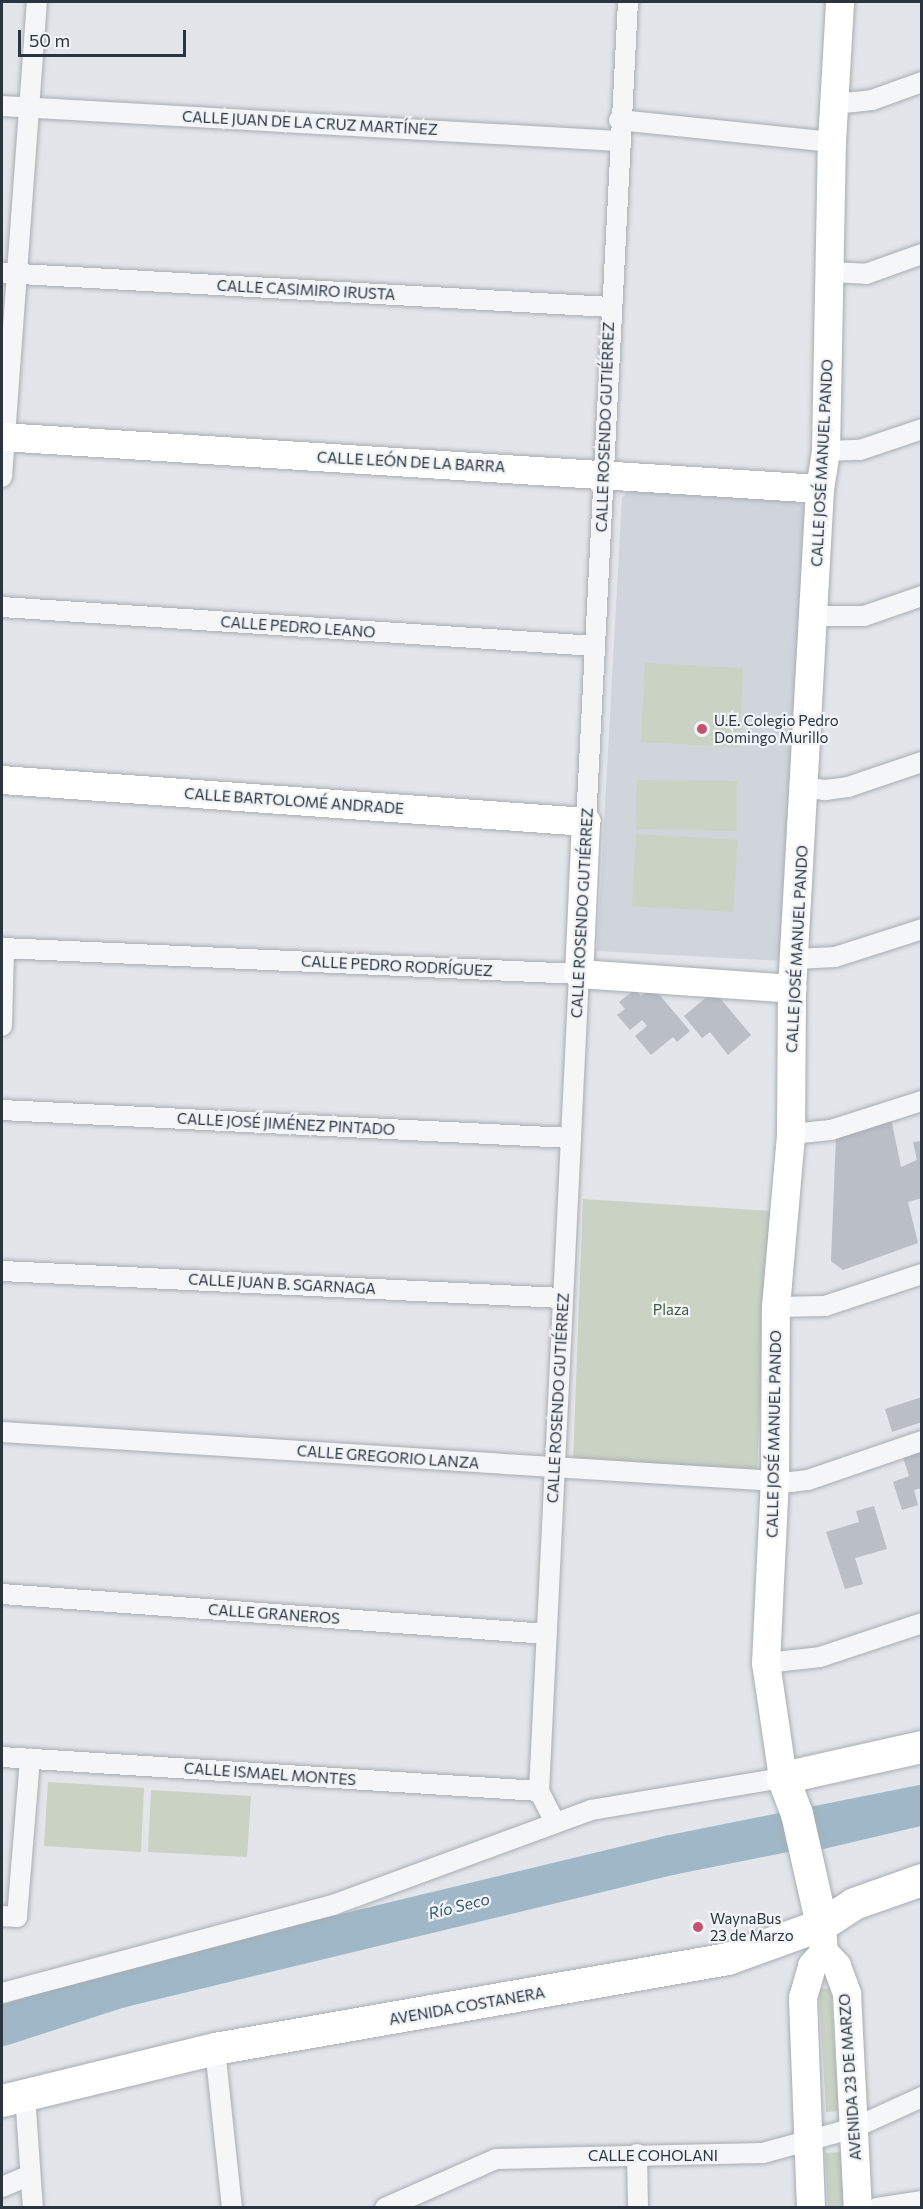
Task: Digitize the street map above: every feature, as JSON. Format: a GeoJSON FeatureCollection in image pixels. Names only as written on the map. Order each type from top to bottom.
{"type":"FeatureCollection","features":[{"type":"Feature","properties":{"kind":"main road"},"geometry":{"type":"LineString","coordinates":[[783,1778],[921,1747]]}},
{"type":"Feature","properties":{"kind":"main road","name":"CALLE JOSÉ MANUEL PANDO"},"geometry":{"type":"LineString","coordinates":[[783,1778],[797,1814],[823,1939]]}},
{"type":"Feature","properties":{"kind":"main road","name":"AVENIDA COSTANERA"},"geometry":{"type":"LineString","coordinates":[[14,2098],[215,2049],[681,1970],[823,1939],[854,1904],[921,1880]]}},
{"type":"Feature","properties":{"kind":"street"},"geometry":{"type":"LineString","coordinates":[[2,477],[8,273],[28,107],[37,2]]}},
{"type":"Feature","properties":{"kind":"street","name":"CALLE ROSENDO GUTIÉRREZ"},"geometry":{"type":"LineString","coordinates":[[554,1821],[539,1791],[619,120],[628,2]]}},
{"type":"Feature","properties":{"kind":"street","name":"CALLE JOSÉ MANUEL PANDO"},"geometry":{"type":"LineString","coordinates":[[783,1778],[766,1663],[775,1480],[776,1308],[791,1134],[792,989],[796,959],[820,489],[826,451],[832,142],[840,2]]}},
{"type":"Feature","properties":{"kind":"street"},"geometry":{"type":"LineString","coordinates":[[835,104],[872,100],[921,82]]}},
{"type":"Feature","properties":{"kind":"street","name":"CALLE JUAN DE LA CRUZ MARTÍNEZ"},"geometry":{"type":"LineString","coordinates":[[2,105],[618,141]]}},
{"type":"Feature","properties":{"kind":"street"},"geometry":{"type":"LineString","coordinates":[[619,120],[832,142]]}},
{"type":"Feature","properties":{"kind":"street"},"geometry":{"type":"LineString","coordinates":[[831,272],[866,273],[921,254]]}},
{"type":"Feature","properties":{"kind":"street","name":"CALLE CASIMIRO IRUSTA"},"geometry":{"type":"LineString","coordinates":[[8,273],[610,307]]}},
{"type":"Feature","properties":{"kind":"street"},"geometry":{"type":"LineString","coordinates":[[826,451],[861,450],[921,429]]}},
{"type":"Feature","properties":{"kind":"street","name":"CALLE LEÓN DE LA BARRA"},"geometry":{"type":"LineString","coordinates":[[3,437],[603,473],[820,489]]}},
{"type":"Feature","properties":{"kind":"street"},"geometry":{"type":"LineString","coordinates":[[813,616],[864,616],[921,596]]}},
{"type":"Feature","properties":{"kind":"street","name":"CALLE PEDRO LEANO"},"geometry":{"type":"LineString","coordinates":[[2,607],[595,646]]}},
{"type":"Feature","properties":{"kind":"street"},"geometry":{"type":"LineString","coordinates":[[805,787],[825,790],[848,787],[921,762]]}},
{"type":"Feature","properties":{"kind":"street","name":"CALLE BARTOLOMÉ ANDRADE"},"geometry":{"type":"LineString","coordinates":[[2,780],[586,822]]}},
{"type":"Feature","properties":{"kind":"street"},"geometry":{"type":"LineString","coordinates":[[796,959],[835,957],[921,929]]}},
{"type":"Feature","properties":{"kind":"street"},"geometry":{"type":"LineString","coordinates":[[2,1026],[3,948]]}},
{"type":"Feature","properties":{"kind":"street","name":"CALLE PEDRO RODRÍGUEZ"},"geometry":{"type":"LineString","coordinates":[[3,948],[579,974],[792,989]]}},
{"type":"Feature","properties":{"kind":"street"},"geometry":{"type":"LineString","coordinates":[[791,1134],[831,1130],[921,1101]]}},
{"type":"Feature","properties":{"kind":"street","name":"CALLE JOSÉ JIMÉNEZ PINTADO"},"geometry":{"type":"LineString","coordinates":[[2,1110],[571,1138]]}},
{"type":"Feature","properties":{"kind":"street","name":"CALLE JUAN B. SGARNAGA"},"geometry":{"type":"LineString","coordinates":[[2,1271],[563,1298]]}},
{"type":"Feature","properties":{"kind":"street"},"geometry":{"type":"LineString","coordinates":[[776,1308],[825,1306],[921,1274]]}},
{"type":"Feature","properties":{"kind":"street","name":"CALLE GREGORIO LANZA"},"geometry":{"type":"LineString","coordinates":[[2,1432],[775,1480],[808,1480],[921,1442]]}},
{"type":"Feature","properties":{"kind":"street","name":"CALLE GRANEROS"},"geometry":{"type":"LineString","coordinates":[[2,1594],[547,1634]]}},
{"type":"Feature","properties":{"kind":"street"},"geometry":{"type":"LineString","coordinates":[[766,1663],[820,1657],[921,1623]]}},
{"type":"Feature","properties":{"kind":"street","name":"CALLE ISMAEL MONTES"},"geometry":{"type":"LineString","coordinates":[[2,1757],[539,1791]]}},
{"type":"Feature","properties":{"kind":"street"},"geometry":{"type":"LineString","coordinates":[[2,1916],[17,1917],[30,1759]]}},
{"type":"Feature","properties":{"kind":"street"},"geometry":{"type":"LineString","coordinates":[[2,1994],[333,1905],[499,1847],[554,1821],[591,1810],[783,1778]]}},
{"type":"Feature","properties":{"kind":"street"},"geometry":{"type":"LineString","coordinates":[[811,2208],[802,1998],[823,1939]]}},
{"type":"Feature","properties":{"kind":"street","name":"AVENIDA 23 DE MARZO"},"geometry":{"type":"LineString","coordinates":[[823,1939],[837,1966],[847,1994],[858,2208]]}},
{"type":"Feature","properties":{"kind":"street"},"geometry":{"type":"LineString","coordinates":[[215,2049],[232,2208]]}},
{"type":"Feature","properties":{"kind":"street","name":"CALLE COHOLANI"},"geometry":{"type":"LineString","coordinates":[[385,2208],[496,2158],[637,2154],[740,2156],[854,2128],[921,2097]]}},
{"type":"Feature","properties":{"kind":"street"},"geometry":{"type":"LineString","coordinates":[[14,2098],[30,2175],[33,2208]]}},
{"type":"Feature","properties":{"kind":"street"},"geometry":{"type":"LineString","coordinates":[[637,2154],[638,2208]]}},
{"type":"Feature","properties":{"kind":"street"},"geometry":{"type":"LineString","coordinates":[[2,2187],[30,2175]]}},
{"type":"Feature","properties":{"kind":"street"},"geometry":{"type":"LineString","coordinates":[[877,2208],[921,2202]]}},
{"type":"Feature","properties":{"kind":"shaded area","name":"U.E. Colegio Pedro Domingo Murillo"},"geometry":{"type":"Polygon","coordinates":[[[629,490],[789,495],[804,507],[784,961],[597,951],[622,498],[629,490]]]}},
{"type":"Feature","properties":{"kind":"green space"},"geometry":{"type":"Polygon","coordinates":[[[645,663],[743,668],[739,747],[641,742],[645,663]]]}},
{"type":"Feature","properties":{"kind":"green space"},"geometry":{"type":"Polygon","coordinates":[[[637,780],[737,781],[737,831],[636,829],[637,780]]]}},
{"type":"Feature","properties":{"kind":"green space"},"geometry":{"type":"Polygon","coordinates":[[[636,834],[738,840],[733,912],[632,906],[636,834]]]}},
{"type":"Feature","properties":{"kind":"green space","name":"Plaza"},"geometry":{"type":"Polygon","coordinates":[[[583,1199],[770,1211],[757,1469],[573,1462],[583,1199]]]}},
{"type":"Feature","properties":{"kind":"green space"},"geometry":{"type":"Polygon","coordinates":[[[48,1782],[144,1788],[141,1852],[44,1846],[48,1782]]]}},
{"type":"Feature","properties":{"kind":"green space"},"geometry":{"type":"Polygon","coordinates":[[[151,1790],[251,1796],[247,1857],[148,1852],[151,1790]]]}},
{"type":"Feature","properties":{"kind":"green space"},"geometry":{"type":"Polygon","coordinates":[[[831,1988],[838,2111],[826,2112],[819,1989],[831,1988]]]}},
{"type":"Feature","properties":{"kind":"green space"},"geometry":{"type":"Polygon","coordinates":[[[841,2152],[844,2207],[828,2207],[825,2153],[841,2152]]]}},
{"type":"Feature","properties":{"kind":"water"},"geometry":{"type":"Polygon","coordinates":[[[921,1788],[921,1826],[819,1850],[809,1815],[921,1788]]]}},
{"type":"Feature","properties":{"kind":"building"},"geometry":{"type":"Polygon","coordinates":[[[652,986],[690,1031],[677,1042],[673,1037],[651,1055],[635,1036],[647,1026],[642,1020],[630,1030],[617,1015],[625,1009],[619,1002],[635,989],[641,996],[652,986]]]}},
{"type":"Feature","properties":{"kind":"building"},"geometry":{"type":"Polygon","coordinates":[[[714,991],[751,1035],[728,1055],[710,1032],[702,1038],[684,1016],[714,991]]]}},
{"type":"Feature","properties":{"kind":"building"},"geometry":{"type":"Polygon","coordinates":[[[891,1118],[901,1167],[917,1160],[913,1142],[922,1141],[922,1198],[908,1202],[918,1243],[843,1270],[831,1261],[836,1135],[891,1118]]]}},
{"type":"Feature","properties":{"kind":"building"},"geometry":{"type":"Polygon","coordinates":[[[922,1397],[922,1422],[892,1432],[885,1409],[922,1397]]]}},
{"type":"Feature","properties":{"kind":"building"},"geometry":{"type":"Polygon","coordinates":[[[922,1447],[922,1488],[914,1490],[918,1505],[902,1510],[893,1482],[909,1476],[902,1454],[922,1447]]]}},
{"type":"Feature","properties":{"kind":"building"},"geometry":{"type":"Polygon","coordinates":[[[874,1506],[887,1549],[855,1558],[863,1584],[845,1589],[826,1532],[859,1522],[856,1511],[874,1506]]]}},
{"type":"Feature","properties":{"kind":"waterway","name":"Río Seco"},"geometry":{"type":"LineString","coordinates":[[2,2026],[119,1988],[671,1855],[922,1805]]}},
{"type":"Feature","properties":{"kind":"place","name":"U.E. Colegio Pedro Domingo Murillo"},"geometry":{"type":"Point","coordinates":[702,729]}},
{"type":"Feature","properties":{"kind":"place","name":"WaynaBus 23 de Marzo"},"geometry":{"type":"Point","coordinates":[698,1927]}}]}
